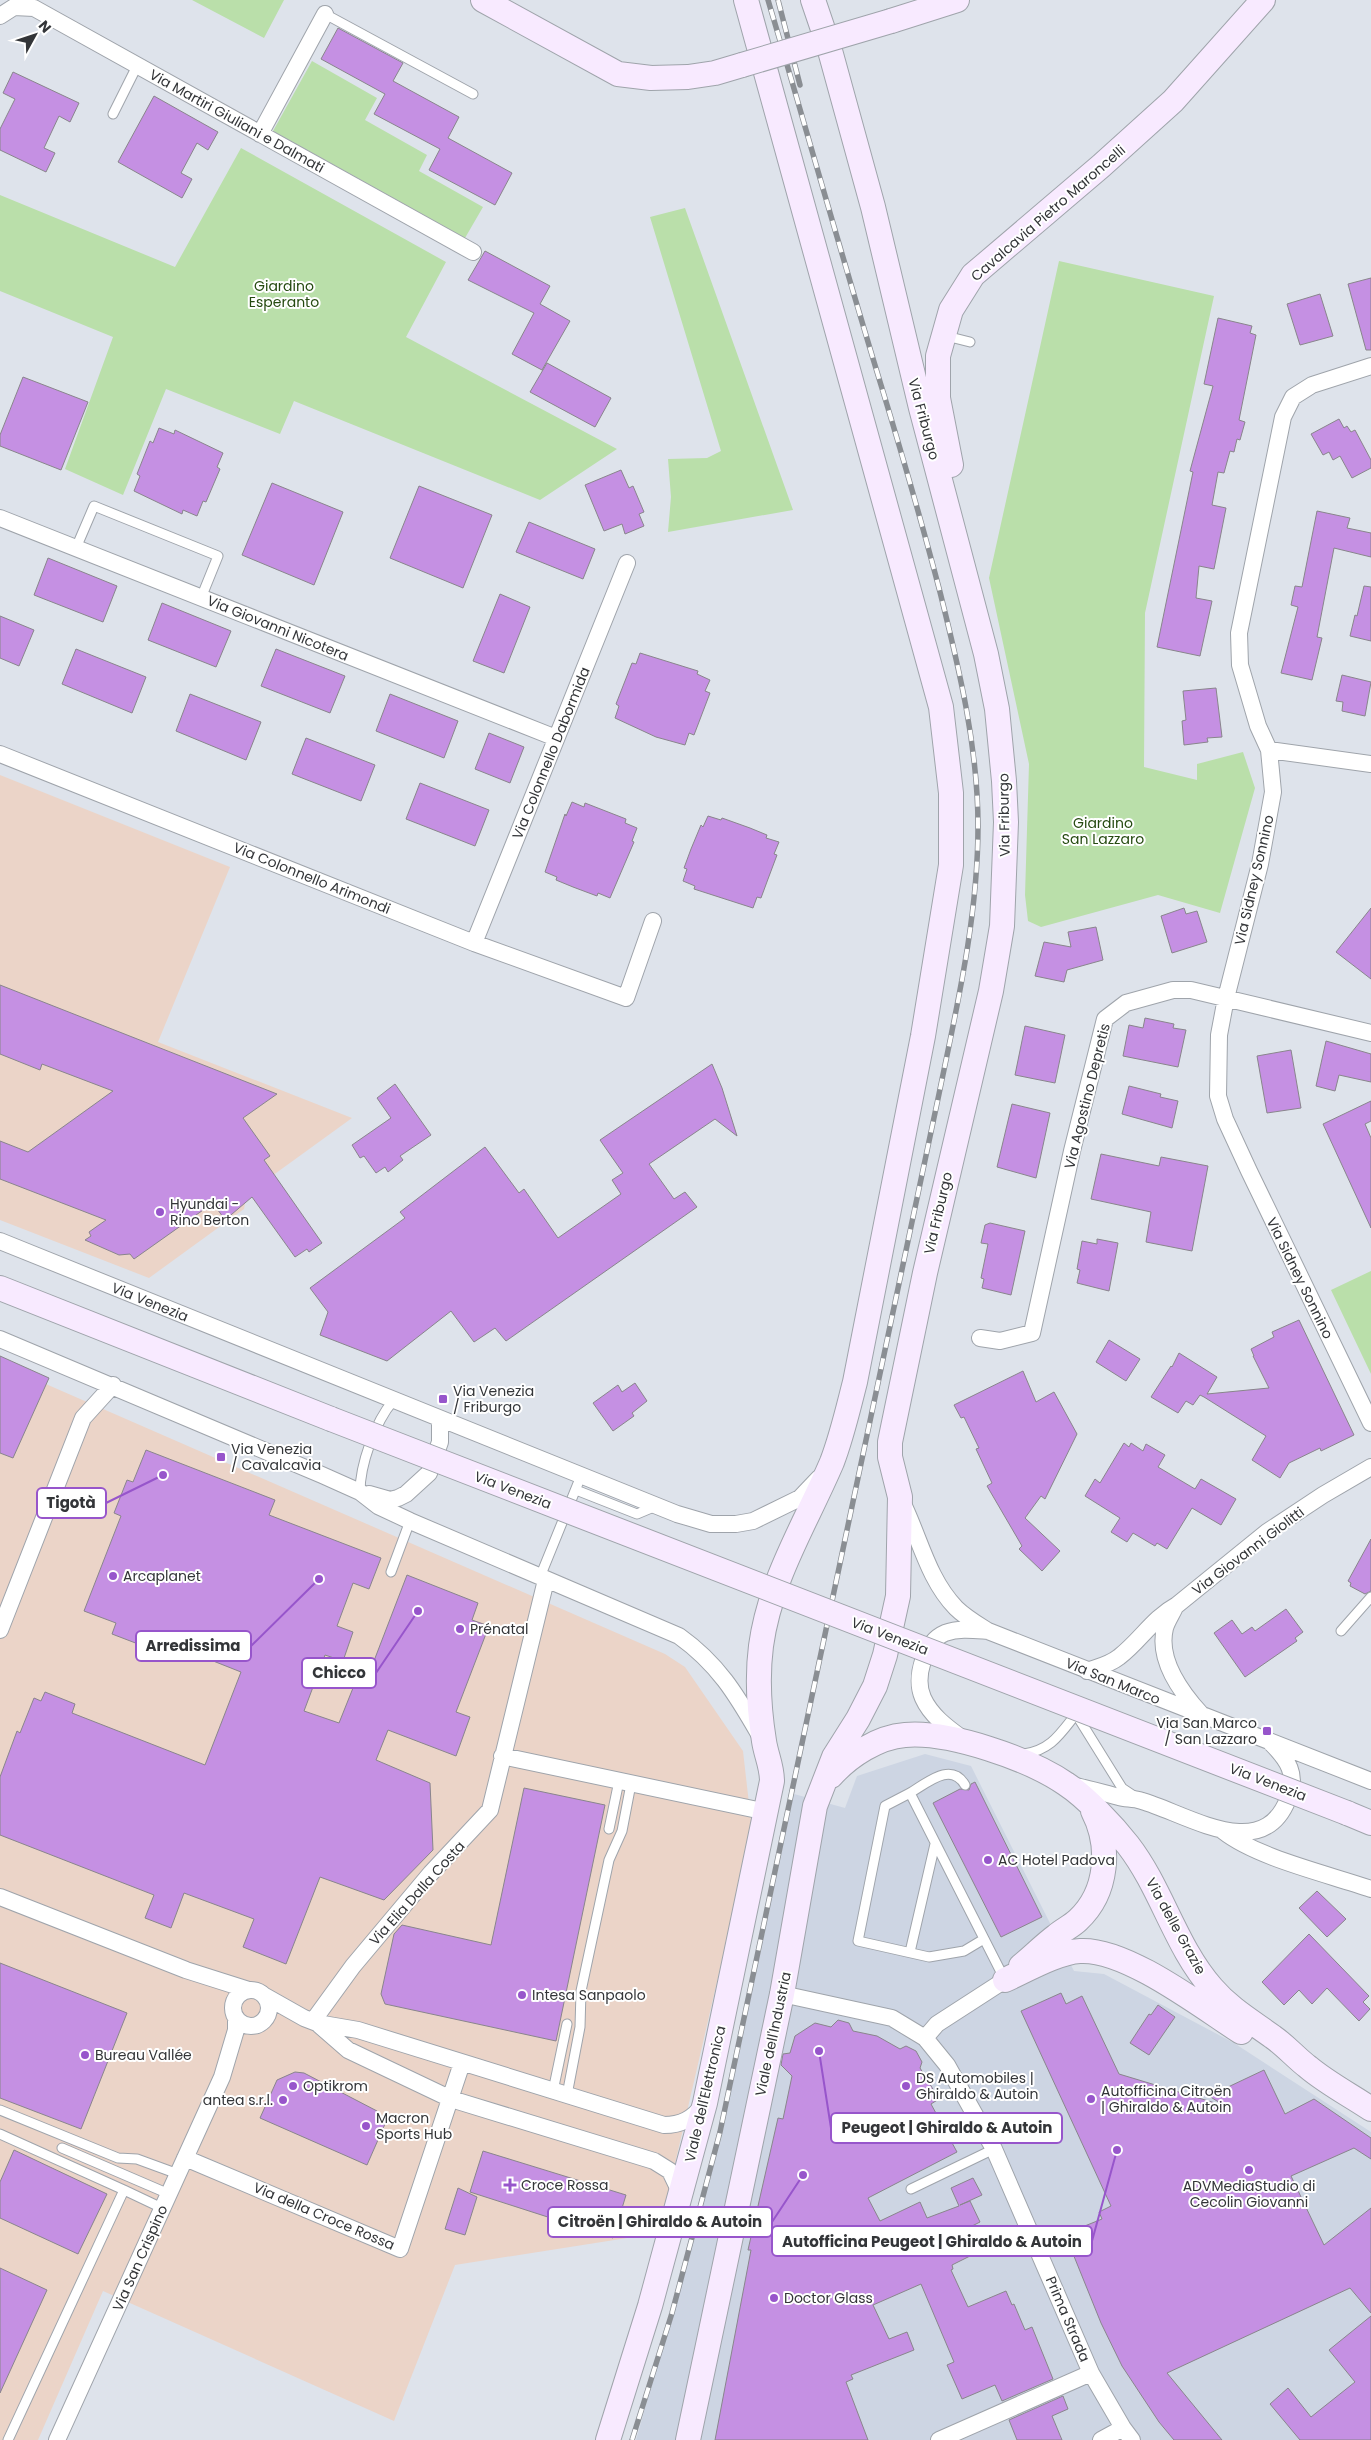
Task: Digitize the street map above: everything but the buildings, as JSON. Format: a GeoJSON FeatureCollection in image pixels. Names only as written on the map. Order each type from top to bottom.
{"type":"FeatureCollection","features":[{"type":"Feature","properties":{"kind":"street"},"geometry":{"type":"LineString","coordinates":[[483,0],[618,74],[651,78],[688,77],[715,73],[957,0]]}},
{"type":"Feature","properties":{"kind":"street"},"geometry":{"type":"LineString","coordinates":[[746,0],[941,707],[951,793],[951,864],[923,1036],[855,1382],[842,1435],[829,1468],[795,1538],[770,1604],[759,1664],[764,1742]]}},
{"type":"Feature","properties":{"kind":"street","name":"Via Friburgo"},"geometry":{"type":"LineString","coordinates":[[813,0],[831,55],[873,207],[919,399],[986,654],[996,709],[1006,822],[1002,916],[991,991],[927,1264],[890,1442],[890,1457],[900,1497],[898,1596],[888,1639]]}},
{"type":"Feature","properties":{"kind":"street","name":"Cavalcavia Pietro Maroncelli"},"geometry":{"type":"LineString","coordinates":[[962,561],[960,511],[938,398],[938,356],[951,310],[973,275],[1101,166],[1173,101],[1263,0]]}},
{"type":"Feature","properties":{"kind":"street","name":"Via Martiri Giuliani e Dalmati"},"geometry":{"type":"LineString","coordinates":[[0,16],[14,7],[34,8],[473,252]]}},
{"type":"Feature","properties":{"kind":"street"},"geometry":{"type":"LineString","coordinates":[[260,134],[325,14]]}},
{"type":"Feature","properties":{"kind":"street","name":"Via Sidney Sonnino"},"geometry":{"type":"LineString","coordinates":[[1371,366],[1312,385],[1293,396],[1282,417],[1238,633],[1240,665],[1258,726],[1269,750],[1273,792],[1260,864],[1226,998],[1219,1035],[1218,1096],[1225,1119],[1371,1423]]}},
{"type":"Feature","properties":{"kind":"street","name":"Via Giovanni Nicotera"},"geometry":{"type":"LineString","coordinates":[[0,518],[556,738]]}},
{"type":"Feature","properties":{"kind":"street","name":"Via Colonnello Dabormida"},"geometry":{"type":"LineString","coordinates":[[474,943],[627,563]]}},
{"type":"Feature","properties":{"kind":"street"},"geometry":{"type":"LineString","coordinates":[[1269,750],[1371,764]]}},
{"type":"Feature","properties":{"kind":"street","name":"Via Colonnello Arimondi"},"geometry":{"type":"LineString","coordinates":[[0,754],[474,943],[626,998],[653,920]]}},
{"type":"Feature","properties":{"kind":"street","name":"Via Agostino Depretis"},"geometry":{"type":"LineString","coordinates":[[980,1338],[1000,1341],[1032,1333],[1072,1151],[1105,1019],[1126,1002],[1172,990],[1191,990],[1371,1033]]}},
{"type":"Feature","properties":{"kind":"street","name":"Via Venezia"},"geometry":{"type":"LineString","coordinates":[[0,1241],[440,1420],[578,1483],[711,1524],[736,1524],[753,1521],[800,1498],[829,1468]]}},
{"type":"Feature","properties":{"kind":"street","name":"Via Venezia"},"geometry":{"type":"LineString","coordinates":[[0,1288],[331,1419],[1371,1823]]}},
{"type":"Feature","properties":{"kind":"street"},"geometry":{"type":"LineString","coordinates":[[0,1339],[113,1385],[360,1492],[390,1500],[406,1494],[429,1473],[440,1442],[440,1420]]}},
{"type":"Feature","properties":{"kind":"street"},"geometry":{"type":"LineString","coordinates":[[0,1630],[83,1418],[113,1385]]}},
{"type":"Feature","properties":{"kind":"street","name":"Via Giovanni Giolitti"},"geometry":{"type":"LineString","coordinates":[[1087,1671],[1118,1658],[1163,1612],[1177,1605],[1267,1532],[1323,1495],[1371,1467]]}},
{"type":"Feature","properties":{"kind":"street"},"geometry":{"type":"LineString","coordinates":[[360,1492],[378,1506],[410,1521],[679,1636],[716,1667],[730,1686],[764,1742]]}},
{"type":"Feature","properties":{"kind":"street","name":"Via San Marco"},"geometry":{"type":"LineString","coordinates":[[900,1497],[926,1563],[947,1597],[957,1609],[988,1631],[1371,1781]]}},
{"type":"Feature","properties":{"kind":"street","name":"Via Elia Dalla Costa"},"geometry":{"type":"LineString","coordinates":[[311,2021],[353,1966],[431,1873],[490,1810],[543,1579]]}},
{"type":"Feature","properties":{"kind":"street","name":"Via Giovanni Giolitti"},"geometry":{"type":"LineString","coordinates":[[1177,1605],[1165,1627],[1164,1639],[1167,1664],[1185,1697],[1204,1717]]}},
{"type":"Feature","properties":{"kind":"street","name":"Via San Marco"},"geometry":{"type":"LineString","coordinates":[[966,1742],[942,1723],[922,1697],[919,1681],[921,1667],[930,1646],[943,1635],[962,1630],[988,1631]]}},
{"type":"Feature","properties":{"kind":"street","name":"Viale dell'Industria"},"geometry":{"type":"LineString","coordinates":[[688,2440],[782,1994],[815,1806],[834,1758],[858,1719],[875,1686],[888,1639]]}},
{"type":"Feature","properties":{"kind":"street","name":"Via San Marco"},"geometry":{"type":"LineString","coordinates":[[822,1787],[842,1763],[882,1741],[905,1734],[966,1742],[1010,1757],[1066,1783],[1120,1798],[1140,1800],[1222,1831],[1251,1833],[1272,1824],[1283,1810],[1293,1784],[1291,1768],[1267,1739]]}},
{"type":"Feature","properties":{"kind":"street","name":"Viale dell'Elettronica"},"geometry":{"type":"LineString","coordinates":[[608,2440],[650,2306],[705,2104],[767,1812],[772,1770],[764,1742]]}},
{"type":"Feature","properties":{"kind":"street"},"geometry":{"type":"LineString","coordinates":[[502,1756],[767,1812]]}},
{"type":"Feature","properties":{"kind":"street","name":"Via delle Grazie"},"geometry":{"type":"LineString","coordinates":[[1066,1783],[1112,1826],[1142,1864],[1192,1962],[1213,1989],[1234,2011],[1274,2038],[1308,2068],[1371,2109]]}},
{"type":"Feature","properties":{"kind":"street"},"geometry":{"type":"LineString","coordinates":[[925,2038],[937,2024],[1005,1980],[1055,1936],[1078,1920],[1096,1896],[1104,1875],[1104,1854],[1100,1826],[1091,1807]]}},
{"type":"Feature","properties":{"kind":"street","name":"Via San Marco"},"geometry":{"type":"LineString","coordinates":[[1222,1831],[1235,1841],[1371,1889]]}},
{"type":"Feature","properties":{"kind":"street"},"geometry":{"type":"LineString","coordinates":[[0,1897],[186,1970],[260,1992],[311,2021],[348,2050],[451,2099],[654,2160],[670,2171],[682,2194]]}},
{"type":"Feature","properties":{"kind":"street"},"geometry":{"type":"LineString","coordinates":[[1005,1980],[1080,1951],[1109,1955],[1136,1966],[1265,2047],[1308,2068]]}},
{"type":"Feature","properties":{"kind":"street"},"geometry":{"type":"LineString","coordinates":[[186,1970],[220,1993],[246,2025],[280,2016],[358,2030],[664,2125],[674,2125],[688,2120],[705,2104]]}},
{"type":"Feature","properties":{"kind":"street"},"geometry":{"type":"LineString","coordinates":[[235,2012],[238,1995],[249,1990]]}},
{"type":"Feature","properties":{"kind":"street","name":"Prima Strada"},"geometry":{"type":"LineString","coordinates":[[782,1994],[892,2018],[925,2038],[947,2065],[994,2149],[1091,2373],[1127,2434]]}},
{"type":"Feature","properties":{"kind":"street"},"geometry":{"type":"LineString","coordinates":[[262,2022],[270,2006],[265,1996]]}},
{"type":"Feature","properties":{"kind":"street","name":"Via San Crispino"},"geometry":{"type":"LineString","coordinates":[[222,2077],[234,2038],[235,2012]]}},
{"type":"Feature","properties":{"kind":"street","name":"Via San Crispino"},"geometry":{"type":"LineString","coordinates":[[57,2440],[222,2077],[233,2057],[262,2022]]}},
{"type":"Feature","properties":{"kind":"street","name":"Via della Croce Rossa"},"geometry":{"type":"LineString","coordinates":[[185,2158],[400,2249],[462,2063]]}},
{"type":"Feature","properties":{"kind":"street"},"geometry":{"type":"LineString","coordinates":[[939,2440],[1091,2373]]}},
{"type":"Feature","properties":{"kind":"street"},"geometry":{"type":"LineString","coordinates":[[1101,2440],[1127,2434]]}},
{"type":"Feature","properties":{"kind":"lane"},"geometry":{"type":"LineString","coordinates":[[325,14],[473,94]]}},
{"type":"Feature","properties":{"kind":"lane"},"geometry":{"type":"LineString","coordinates":[[114,114],[137,66]]}},
{"type":"Feature","properties":{"kind":"lane"},"geometry":{"type":"LineString","coordinates":[[943,335],[970,342]]}},
{"type":"Feature","properties":{"kind":"lane"},"geometry":{"type":"LineString","coordinates":[[76,548],[94,506],[218,556],[201,598]]}},
{"type":"Feature","properties":{"kind":"lane"},"geometry":{"type":"LineString","coordinates":[[360,1492],[360,1474],[384,1411],[393,1401]]}},
{"type":"Feature","properties":{"kind":"lane"},"geometry":{"type":"LineString","coordinates":[[543,1579],[578,1483]]}},
{"type":"Feature","properties":{"kind":"lane"},"geometry":{"type":"LineString","coordinates":[[392,1572],[410,1521]]}},
{"type":"Feature","properties":{"kind":"lane"},"geometry":{"type":"LineString","coordinates":[[1341,1631],[1371,1597]]}},
{"type":"Feature","properties":{"kind":"lane"},"geometry":{"type":"LineString","coordinates":[[942,1662],[1266,1788]]}},
{"type":"Feature","properties":{"kind":"lane"},"geometry":{"type":"LineString","coordinates":[[1010,1757],[1038,1752],[1055,1740],[1076,1714]]}},
{"type":"Feature","properties":{"kind":"lane"},"geometry":{"type":"LineString","coordinates":[[1076,1714],[1122,1788],[1140,1800]]}},
{"type":"Feature","properties":{"kind":"lane"},"geometry":{"type":"LineString","coordinates":[[965,1785],[961,1779],[953,1774],[944,1773],[910,1794],[885,1806],[858,1941],[929,1957],[964,1951],[984,1939]]}},
{"type":"Feature","properties":{"kind":"lane"},"geometry":{"type":"LineString","coordinates":[[609,1829],[625,1782]]}},
{"type":"Feature","properties":{"kind":"lane"},"geometry":{"type":"LineString","coordinates":[[560,2093],[580,2027],[581,1990],[609,1860],[622,1831],[625,1782]]}},
{"type":"Feature","properties":{"kind":"lane"},"geometry":{"type":"LineString","coordinates":[[910,1794],[1005,1980]]}},
{"type":"Feature","properties":{"kind":"lane"},"geometry":{"type":"LineString","coordinates":[[910,1952],[935,1844]]}},
{"type":"Feature","properties":{"kind":"lane"},"geometry":{"type":"LineString","coordinates":[[560,2093],[567,2024]]}},
{"type":"Feature","properties":{"kind":"lane"},"geometry":{"type":"LineString","coordinates":[[0,2110],[118,2158],[137,2159],[178,2174]]}},
{"type":"Feature","properties":{"kind":"lane"},"geometry":{"type":"LineString","coordinates":[[0,2134],[124,2190],[166,2201]]}},
{"type":"Feature","properties":{"kind":"lane"},"geometry":{"type":"LineString","coordinates":[[62,2148],[166,2201]]}},
{"type":"Feature","properties":{"kind":"lane"},"geometry":{"type":"LineString","coordinates":[[911,2189],[994,2149]]}},
{"type":"Feature","properties":{"kind":"lane"},"geometry":{"type":"LineString","coordinates":[[8,2440],[124,2190]]}},
{"type":"Feature","properties":{"kind":"shaded area"},"geometry":{"type":"Polygon","coordinates":[[[0,775],[230,867],[158,1042],[352,1118],[247,1194],[244,1209],[149,1278],[0,1220],[0,775]]]}},
{"type":"Feature","properties":{"kind":"shaded area"},"geometry":{"type":"Polygon","coordinates":[[[0,1364],[665,1654],[685,1667],[743,1751],[752,1830],[659,2233],[455,2265],[394,2421],[103,2291],[38,2440],[0,2440],[0,1364]]]}},
{"type":"Feature","properties":{"kind":"shaded area"},"geometry":{"type":"Polygon","coordinates":[[[925,1754],[971,1766],[1074,1971],[1104,1974],[1234,2043],[1371,2132],[1371,2440],[636,2440],[722,2135],[794,1794],[845,1808],[857,1776],[925,1754]]]}},
{"type":"Feature","properties":{"kind":"green space"},"geometry":{"type":"Polygon","coordinates":[[[192,0],[284,0],[264,38],[192,0]]]}},
{"type":"Feature","properties":{"kind":"green space"},"geometry":{"type":"Polygon","coordinates":[[[312,61],[377,98],[365,120],[427,155],[419,171],[483,207],[465,238],[273,131],[312,61]]]}},
{"type":"Feature","properties":{"kind":"green space","name":"Giardino Esperanto"},"geometry":{"type":"Polygon","coordinates":[[[241,148],[446,262],[406,337],[617,449],[540,500],[294,401],[280,434],[166,389],[123,495],[65,469],[113,337],[0,291],[0,195],[175,267],[241,148]]]}},
{"type":"Feature","properties":{"kind":"green space"},"geometry":{"type":"Polygon","coordinates":[[[685,208],[793,510],[668,532],[671,497],[668,459],[707,458],[721,451],[650,217],[685,208]]]}},
{"type":"Feature","properties":{"kind":"green space","name":"Giardino San Lazzaro"},"geometry":{"type":"Polygon","coordinates":[[[1059,261],[1214,296],[1145,613],[1144,767],[1197,780],[1197,764],[1243,752],[1255,788],[1220,913],[1158,895],[1041,927],[1028,921],[1025,895],[1029,764],[989,578],[1059,261]]]}},
{"type":"Feature","properties":{"kind":"green space"},"geometry":{"type":"Polygon","coordinates":[[[1371,1271],[1371,1374],[1331,1290],[1371,1271]]]}},
{"type":"Feature","properties":{"kind":"railway"},"geometry":{"type":"LineString","coordinates":[[632,2440],[672,2313],[720,2132],[953,1028],[970,928],[977,860],[978,826],[975,767],[966,708],[947,621],[912,488],[768,0]]}},
{"type":"Feature","properties":{"kind":"railway"},"geometry":{"type":"LineString","coordinates":[[778,0],[800,85]]}},
{"type":"Feature","properties":{"kind":"place","name":"Hyundai - Rino Berton"},"geometry":{"type":"Point","coordinates":[160,1212]}},
{"type":"Feature","properties":{"kind":"place","name":"Via Venezia / Friburgo"},"geometry":{"type":"Point","coordinates":[443,1399]}},
{"type":"Feature","properties":{"kind":"place","name":"Via Venezia / Cavalcavia"},"geometry":{"type":"Point","coordinates":[221,1457]}},
{"type":"Feature","properties":{"kind":"place","name":"Tigotà"},"geometry":{"type":"Point","coordinates":[163,1475]}},
{"type":"Feature","properties":{"kind":"place","name":"Arcaplanet"},"geometry":{"type":"Point","coordinates":[113,1576]}},
{"type":"Feature","properties":{"kind":"place","name":"Arredissima"},"geometry":{"type":"Point","coordinates":[319,1579]}},
{"type":"Feature","properties":{"kind":"place","name":"Chicco"},"geometry":{"type":"Point","coordinates":[418,1611]}},
{"type":"Feature","properties":{"kind":"place","name":"Prénatal"},"geometry":{"type":"Point","coordinates":[460,1629]}},
{"type":"Feature","properties":{"kind":"place","name":"Via San Marco / San Lazzaro"},"geometry":{"type":"Point","coordinates":[1267,1731]}},
{"type":"Feature","properties":{"kind":"place","name":"AC Hotel Padova"},"geometry":{"type":"Point","coordinates":[988,1860]}},
{"type":"Feature","properties":{"kind":"place","name":"Intesa Sanpaolo"},"geometry":{"type":"Point","coordinates":[522,1995]}},
{"type":"Feature","properties":{"kind":"place","name":"Peugeot | Ghiraldo & Autoin"},"geometry":{"type":"Point","coordinates":[819,2051]}},
{"type":"Feature","properties":{"kind":"place","name":"Bureau Vallée"},"geometry":{"type":"Point","coordinates":[85,2055]}},
{"type":"Feature","properties":{"kind":"place","name":"Optikrom"},"geometry":{"type":"Point","coordinates":[293,2086]}},
{"type":"Feature","properties":{"kind":"place","name":"DS Automobiles | Ghiraldo & Autoin"},"geometry":{"type":"Point","coordinates":[906,2086]}},
{"type":"Feature","properties":{"kind":"place","name":"Autofficina Citroën | Ghiraldo & Autoin"},"geometry":{"type":"Point","coordinates":[1091,2099]}},
{"type":"Feature","properties":{"kind":"place","name":"antea s.r.l."},"geometry":{"type":"Point","coordinates":[283,2100]}},
{"type":"Feature","properties":{"kind":"place","name":"Macron Sports Hub"},"geometry":{"type":"Point","coordinates":[366,2126]}},
{"type":"Feature","properties":{"kind":"place","name":"Autofficina Peugeot | Ghiraldo & Autoin"},"geometry":{"type":"Point","coordinates":[1117,2150]}},
{"type":"Feature","properties":{"kind":"place","name":"ADVMediaStudio di Cecolin Giovanni"},"geometry":{"type":"Point","coordinates":[1249,2170]}},
{"type":"Feature","properties":{"kind":"place","name":"Citroën | Ghiraldo & Autoin"},"geometry":{"type":"Point","coordinates":[803,2175]}},
{"type":"Feature","properties":{"kind":"place","name":"Croce Rossa"},"geometry":{"type":"Point","coordinates":[510,2185]}},
{"type":"Feature","properties":{"kind":"place","name":"Doctor Glass"},"geometry":{"type":"Point","coordinates":[774,2298]}}]}
